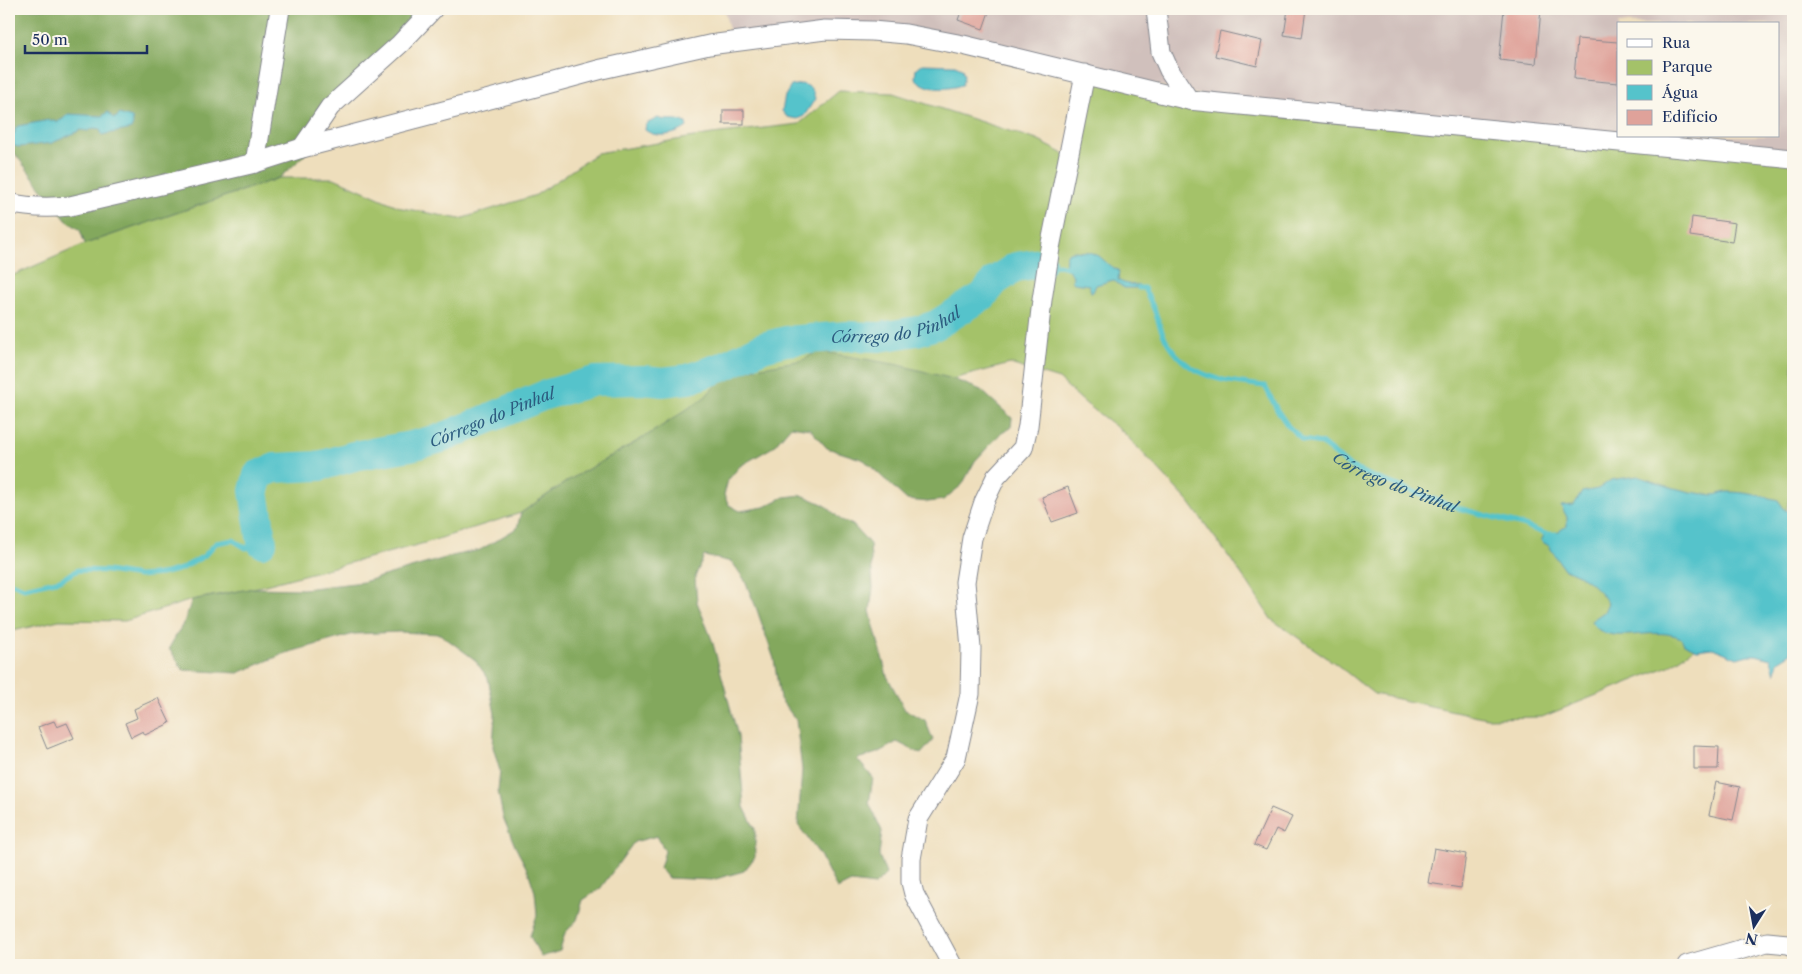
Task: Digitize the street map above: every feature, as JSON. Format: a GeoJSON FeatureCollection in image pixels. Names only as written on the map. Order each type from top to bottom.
{"type":"FeatureCollection","features":[{"type":"Feature","properties":{"kind":"street"},"geometry":{"type":"LineString","coordinates":[[254,163],[280,9]]}},
{"type":"Feature","properties":{"kind":"street"},"geometry":{"type":"LineString","coordinates":[[302,148],[330,107],[400,44],[433,9]]}},
{"type":"Feature","properties":{"kind":"street"},"geometry":{"type":"LineString","coordinates":[[1156,9],[1161,52],[1169,70],[1188,100]]}},
{"type":"Feature","properties":{"kind":"street"},"geometry":{"type":"LineString","coordinates":[[9,203],[48,208],[70,206],[254,163],[302,148],[656,56],[709,45],[825,30],[906,34],[963,45],[1188,100],[1793,159]]}},
{"type":"Feature","properties":{"kind":"street"},"geometry":{"type":"LineString","coordinates":[[952,965],[914,894],[911,882],[913,844],[918,819],[929,799],[953,765],[958,750],[970,694],[970,648],[966,582],[972,538],[984,502],[996,477],[1023,448],[1028,426],[1042,300],[1050,248],[1085,74]]}},
{"type":"Feature","properties":{"kind":"street"},"geometry":{"type":"LineString","coordinates":[[1687,965],[1767,942],[1793,946]]}},
{"type":"Feature","properties":{"kind":"shaded area"},"geometry":{"type":"Polygon","coordinates":[[[724,9],[1793,9],[1793,154],[1632,138],[1780,138],[1780,22],[1617,22],[1617,136],[1201,95],[953,39],[730,34],[724,9]]]}},
{"type":"Feature","properties":{"kind":"green space"},"geometry":{"type":"Polygon","coordinates":[[[9,9],[415,9],[412,18],[341,103],[303,157],[279,178],[85,244],[80,230],[66,220],[9,146],[9,9]]]}},
{"type":"Feature","properties":{"kind":"green space"},"geometry":{"type":"Polygon","coordinates":[[[1089,71],[1180,94],[1793,154],[1793,480],[1780,539],[1727,627],[1669,666],[1542,717],[1487,718],[1374,694],[1336,664],[1271,619],[1245,579],[1189,502],[1123,432],[1085,403],[1059,379],[1010,364],[953,379],[915,373],[643,438],[569,480],[521,513],[425,543],[254,588],[192,600],[125,621],[59,620],[9,632],[9,277],[85,244],[279,178],[334,178],[402,208],[460,219],[536,195],[597,153],[712,134],[799,124],[839,91],[893,93],[1037,140],[1072,158],[1089,71]]]}},
{"type":"Feature","properties":{"kind":"green space"},"geometry":{"type":"Polygon","coordinates":[[[818,351],[899,365],[953,379],[981,390],[1012,418],[1011,428],[1000,434],[975,461],[962,485],[943,500],[928,502],[907,500],[864,460],[827,448],[810,429],[791,426],[773,447],[740,466],[728,480],[724,495],[729,505],[740,511],[764,507],[784,497],[802,495],[825,505],[841,520],[852,524],[870,544],[873,588],[870,611],[887,676],[905,710],[925,720],[933,740],[921,754],[897,742],[877,753],[857,759],[873,778],[869,803],[882,831],[879,855],[886,874],[875,885],[851,882],[837,889],[820,855],[798,825],[802,770],[796,720],[780,699],[774,659],[756,607],[744,579],[732,562],[704,556],[695,577],[697,602],[712,640],[738,736],[744,807],[755,829],[755,857],[744,871],[712,880],[668,878],[660,868],[665,851],[657,836],[634,842],[600,889],[583,900],[577,920],[565,933],[560,951],[541,957],[530,936],[537,915],[535,892],[528,871],[503,817],[498,791],[500,771],[493,747],[495,714],[488,678],[474,659],[440,634],[399,632],[354,634],[286,653],[238,673],[183,670],[169,648],[184,622],[192,600],[254,588],[303,589],[363,582],[452,556],[480,550],[517,528],[521,513],[569,480],[671,420],[705,397],[723,377],[756,368],[803,360],[818,351]]]}},
{"type":"Feature","properties":{"kind":"water"},"geometry":{"type":"Polygon","coordinates":[[[922,64],[955,65],[962,68],[964,76],[962,85],[950,88],[937,88],[925,85],[915,78],[916,69],[922,64]]]}},
{"type":"Feature","properties":{"kind":"water"},"geometry":{"type":"Polygon","coordinates":[[[801,84],[811,88],[815,99],[804,116],[797,119],[787,117],[782,111],[785,96],[791,86],[801,84]]]}},
{"type":"Feature","properties":{"kind":"water"},"geometry":{"type":"Polygon","coordinates":[[[108,112],[113,118],[119,114],[132,118],[133,124],[131,129],[102,135],[100,129],[94,128],[88,131],[81,130],[52,143],[14,146],[12,135],[18,126],[49,120],[57,122],[68,114],[102,116],[108,112]]]}},
{"type":"Feature","properties":{"kind":"water"},"geometry":{"type":"Polygon","coordinates":[[[658,118],[682,121],[686,123],[687,127],[666,135],[650,133],[645,130],[646,124],[658,118]]]}},
{"type":"Feature","properties":{"kind":"water"},"geometry":{"type":"Polygon","coordinates":[[[1069,252],[1089,252],[1099,256],[1119,271],[1118,280],[1144,288],[1124,288],[1113,280],[1096,285],[1093,292],[1091,292],[1089,285],[1074,283],[1070,271],[1065,268],[1066,256],[1069,252]]]}},
{"type":"Feature","properties":{"kind":"water"},"geometry":{"type":"Polygon","coordinates":[[[1638,476],[1684,490],[1713,495],[1726,492],[1753,494],[1778,500],[1785,510],[1793,513],[1793,551],[1790,553],[1788,566],[1793,578],[1793,590],[1790,595],[1789,604],[1791,616],[1791,653],[1778,661],[1775,674],[1771,659],[1756,655],[1737,658],[1713,648],[1697,650],[1684,644],[1681,638],[1672,635],[1607,634],[1599,630],[1591,621],[1604,612],[1608,603],[1589,582],[1577,574],[1564,569],[1549,546],[1541,541],[1544,535],[1552,535],[1567,526],[1567,517],[1561,506],[1574,505],[1582,492],[1598,489],[1611,480],[1638,476]]]}},
{"type":"Feature","properties":{"kind":"building"},"geometry":{"type":"Polygon","coordinates":[[[962,9],[990,9],[983,29],[958,20],[962,9]]]}},
{"type":"Feature","properties":{"kind":"building"},"geometry":{"type":"Polygon","coordinates":[[[1288,9],[1306,9],[1302,38],[1284,35],[1288,9]]]}},
{"type":"Feature","properties":{"kind":"building"},"geometry":{"type":"Polygon","coordinates":[[[1504,9],[1541,9],[1536,64],[1499,60],[1504,9]]]}},
{"type":"Feature","properties":{"kind":"building"},"geometry":{"type":"Polygon","coordinates":[[[1220,31],[1262,41],[1257,66],[1215,56],[1220,31]]]}},
{"type":"Feature","properties":{"kind":"building"},"geometry":{"type":"Polygon","coordinates":[[[1577,39],[1617,42],[1617,83],[1574,79],[1577,39]]]}},
{"type":"Feature","properties":{"kind":"building"},"geometry":{"type":"Polygon","coordinates":[[[723,110],[744,110],[744,124],[723,124],[723,110]]]}},
{"type":"Feature","properties":{"kind":"building"},"geometry":{"type":"Polygon","coordinates":[[[1692,217],[1735,223],[1732,242],[1690,236],[1692,217]]]}},
{"type":"Feature","properties":{"kind":"building"},"geometry":{"type":"Polygon","coordinates":[[[1068,487],[1078,513],[1052,522],[1042,497],[1068,487]]]}},
{"type":"Feature","properties":{"kind":"building"},"geometry":{"type":"Polygon","coordinates":[[[158,698],[170,723],[145,735],[143,731],[131,737],[125,723],[137,718],[134,709],[158,698]]]}},
{"type":"Feature","properties":{"kind":"building"},"geometry":{"type":"Polygon","coordinates":[[[54,721],[57,727],[67,723],[74,738],[47,749],[38,727],[54,721]]]}},
{"type":"Feature","properties":{"kind":"building"},"geometry":{"type":"Polygon","coordinates":[[[1694,746],[1719,747],[1718,769],[1694,769],[1694,746]]]}},
{"type":"Feature","properties":{"kind":"building"},"geometry":{"type":"Polygon","coordinates":[[[1716,782],[1740,787],[1733,820],[1709,815],[1716,782]]]}},
{"type":"Feature","properties":{"kind":"building"},"geometry":{"type":"Polygon","coordinates":[[[1271,808],[1292,817],[1284,833],[1276,829],[1266,850],[1254,845],[1271,808]]]}},
{"type":"Feature","properties":{"kind":"building"},"geometry":{"type":"Polygon","coordinates":[[[1434,848],[1466,854],[1461,888],[1428,883],[1434,848]]]}},
{"type":"Feature","properties":{"kind":"waterway","name":"Córrego do Pinhal"},"geometry":{"type":"LineString","coordinates":[[262,543],[254,491],[258,475],[275,468],[320,466],[354,456],[411,446],[442,438],[545,395],[595,381],[645,380],[662,382],[688,379],[722,367],[763,347],[786,341],[846,336],[880,337],[917,331],[936,325],[983,296],[995,281],[1016,267],[1041,263]]}},
{"type":"Feature","properties":{"kind":"waterway","name":"Córrego do Pinhal"},"geometry":{"type":"LineString","coordinates":[[1058,265],[1072,268]]}},
{"type":"Feature","properties":{"kind":"waterway","name":"Córrego do Pinhal"},"geometry":{"type":"LineString","coordinates":[[1139,288],[1144,288],[1165,338],[1174,352],[1184,362],[1208,376],[1265,386],[1277,410],[1288,426],[1303,440],[1321,443],[1348,465],[1366,474],[1458,508],[1522,525],[1546,534],[1556,534]]}},
{"type":"Feature","properties":{"kind":"waterway","name":"Córrego do Pinhal"},"geometry":{"type":"LineString","coordinates":[[9,582],[24,588],[60,580],[78,570],[107,571],[139,576],[162,574],[181,569],[204,556],[216,543],[233,540],[246,548],[262,543]]}}]}
